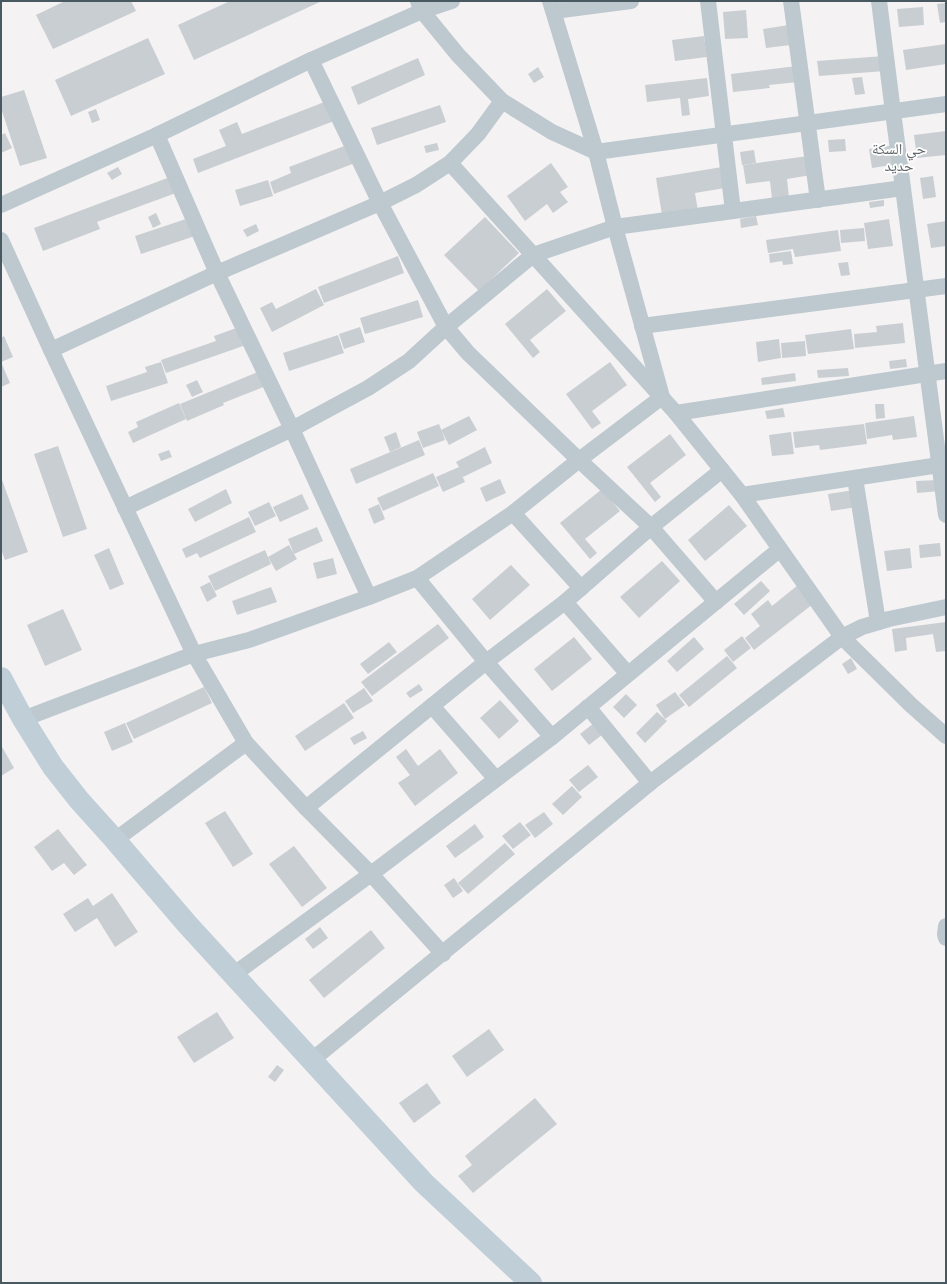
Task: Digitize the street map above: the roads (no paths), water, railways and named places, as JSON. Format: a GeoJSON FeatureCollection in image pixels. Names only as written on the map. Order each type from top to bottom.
{"type":"FeatureCollection","features":[{"type":"Feature","properties":{"kind":"street"},"geometry":{"type":"LineString","coordinates":[[1,205],[157,135],[420,6],[452,1]]}},
{"type":"Feature","properties":{"kind":"street"},"geometry":{"type":"LineString","coordinates":[[631,1],[552,6],[596,152],[662,397]]}},
{"type":"Feature","properties":{"kind":"street"},"geometry":{"type":"LineString","coordinates":[[708,1],[733,211]]}},
{"type":"Feature","properties":{"kind":"street"},"geometry":{"type":"LineString","coordinates":[[791,1],[818,200]]}},
{"type":"Feature","properties":{"kind":"street"},"geometry":{"type":"LineString","coordinates":[[879,1],[927,374],[943,465],[946,514]]}},
{"type":"Feature","properties":{"kind":"street"},"geometry":{"type":"LineString","coordinates":[[420,6],[458,55],[502,101],[552,132],[596,152],[946,104]]}},
{"type":"Feature","properties":{"kind":"street"},"geometry":{"type":"LineString","coordinates":[[311,60],[380,203],[446,327],[468,353],[579,460],[652,527],[716,602]]}},
{"type":"Feature","properties":{"kind":"street"},"geometry":{"type":"LineString","coordinates":[[51,350],[217,272],[380,203],[416,185],[450,163],[478,134],[502,101]]}},
{"type":"Feature","properties":{"kind":"street"},"geometry":{"type":"LineString","coordinates":[[157,135],[217,272],[292,429],[369,597]]}},
{"type":"Feature","properties":{"kind":"street"},"geometry":{"type":"LineString","coordinates":[[450,163],[676,413],[742,496],[842,637],[946,736]]}},
{"type":"Feature","properties":{"kind":"street"},"geometry":{"type":"LineString","coordinates":[[125,508],[292,429],[368,388],[409,361],[446,327],[533,255],[615,227],[903,188]]}},
{"type":"Feature","properties":{"kind":"street"},"geometry":{"type":"LineString","coordinates":[[1,240],[194,654],[246,743],[306,808],[371,874],[443,954]]}},
{"type":"Feature","properties":{"kind":"street"},"geometry":{"type":"LineString","coordinates":[[642,326],[946,286]]}},
{"type":"Feature","properties":{"kind":"street"},"geometry":{"type":"LineString","coordinates":[[676,413],[946,371]]}},
{"type":"Feature","properties":{"kind":"street"},"geometry":{"type":"LineString","coordinates":[[23,719],[194,654],[249,640],[418,578],[513,514],[579,460],[662,397]]}},
{"type":"Feature","properties":{"kind":"street"},"geometry":{"type":"LineString","coordinates":[[742,496],[943,465]]}},
{"type":"Feature","properties":{"kind":"street"},"geometry":{"type":"LineString","coordinates":[[306,808],[486,662],[565,602],[652,527],[722,470]]}},
{"type":"Feature","properties":{"kind":"street"},"geometry":{"type":"LineString","coordinates":[[855,478],[878,622]]}},
{"type":"Feature","properties":{"kind":"street"},"geometry":{"type":"LineString","coordinates":[[513,514],[581,588]]}},
{"type":"Feature","properties":{"kind":"street"},"geometry":{"type":"LineString","coordinates":[[233,975],[371,874],[552,737],[780,549]]}},
{"type":"Feature","properties":{"kind":"street"},"geometry":{"type":"LineString","coordinates":[[418,578],[486,662],[552,737]]}},
{"type":"Feature","properties":{"kind":"street"},"geometry":{"type":"LineString","coordinates":[[565,602],[628,674]]}},
{"type":"Feature","properties":{"kind":"street"},"geometry":{"type":"LineString","coordinates":[[312,1060],[650,784],[842,637],[862,626],[946,607]]}},
{"type":"Feature","properties":{"kind":"street"},"geometry":{"type":"LineString","coordinates":[[1,678],[23,719],[53,767],[79,800],[187,924],[424,1183],[531,1283]]}},
{"type":"Feature","properties":{"kind":"street"},"geometry":{"type":"LineString","coordinates":[[432,706],[496,779]]}},
{"type":"Feature","properties":{"kind":"street"},"geometry":{"type":"LineString","coordinates":[[588,707],[650,784]]}},
{"type":"Feature","properties":{"kind":"street"},"geometry":{"type":"LineString","coordinates":[[115,840],[246,743]]}},
{"type":"Feature","properties":{"kind":"street"},"geometry":{"type":"LineString","coordinates":[[946,926],[946,938]]}},
{"type":"Feature","properties":{"kind":"district","name":"حي السكة حديد"},"geometry":{"type":"Point","coordinates":[899,158]}}]}
